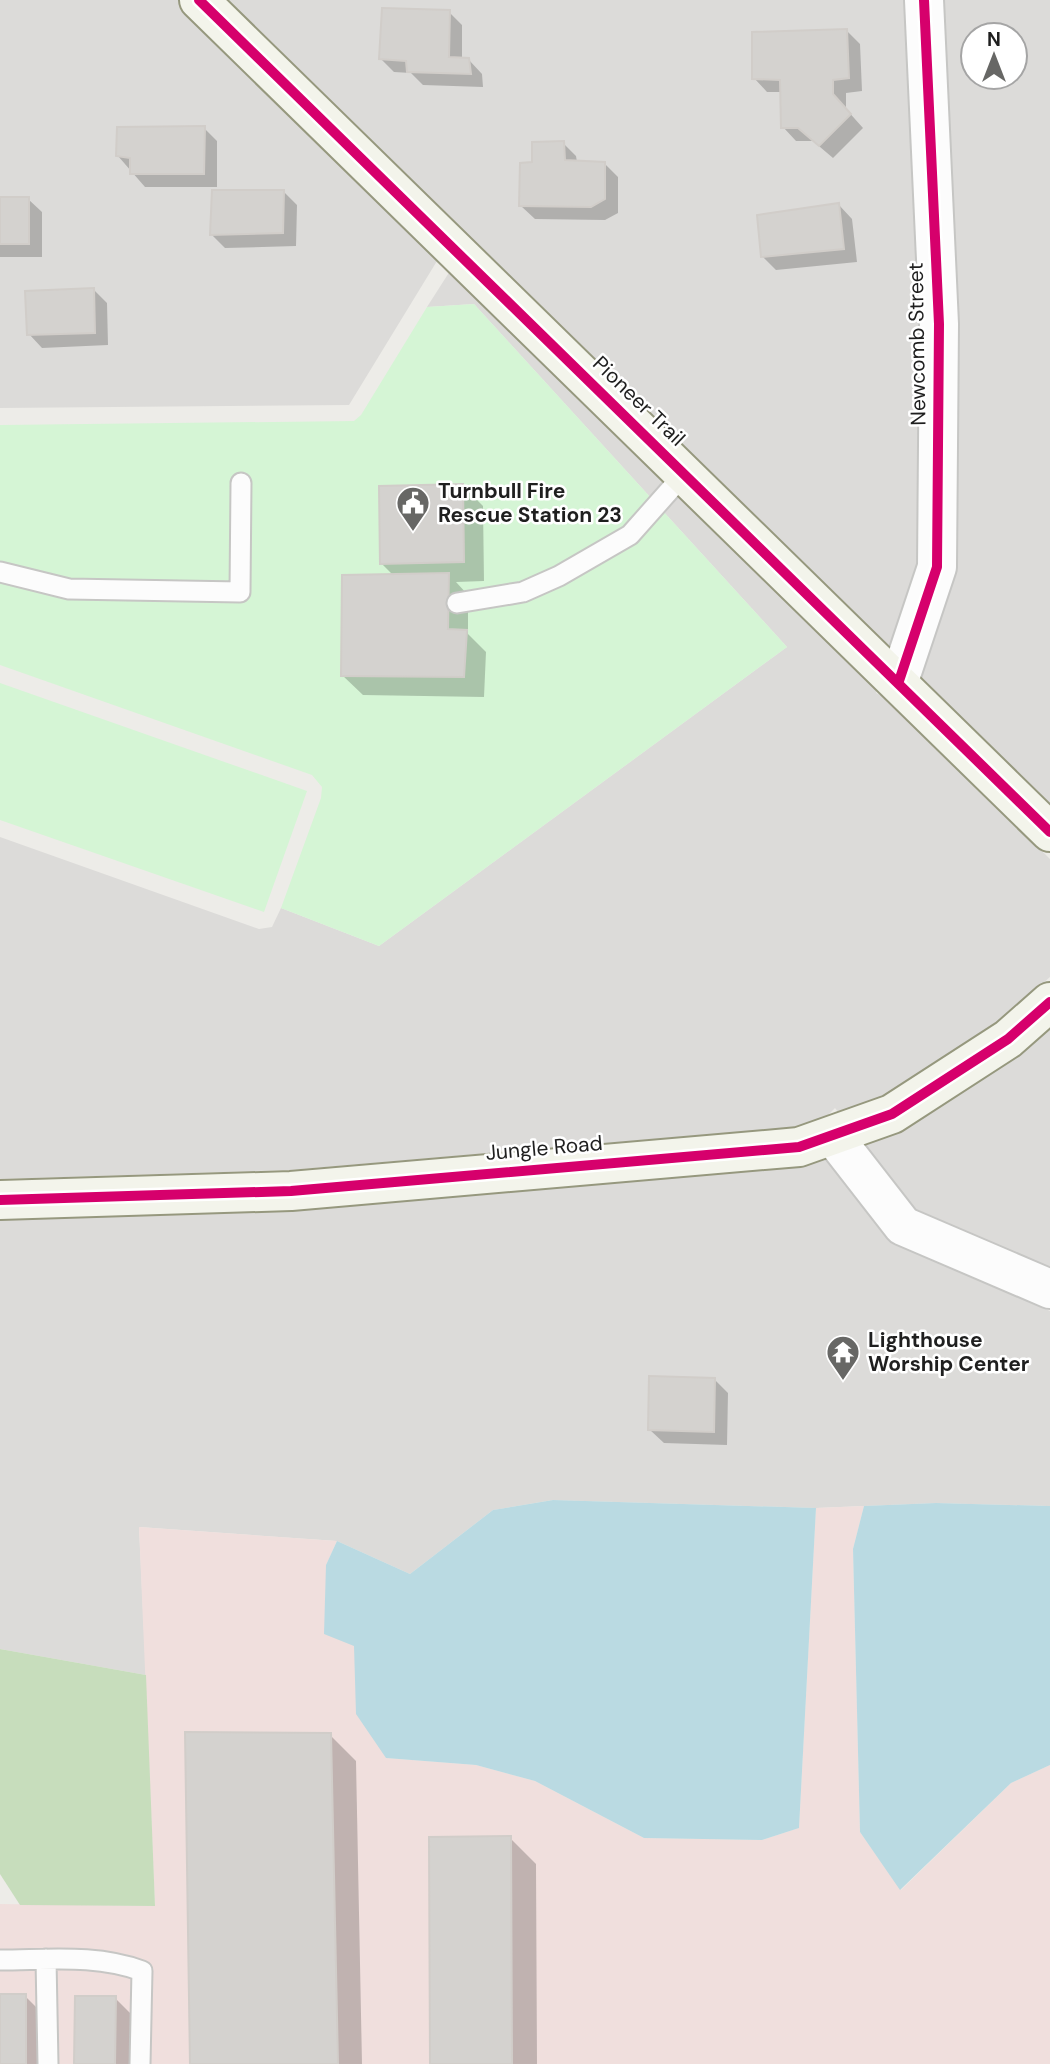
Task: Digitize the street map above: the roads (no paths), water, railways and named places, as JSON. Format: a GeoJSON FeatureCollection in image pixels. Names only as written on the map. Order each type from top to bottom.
{"type":"FeatureCollection","features":[{"type":"Feature","properties":{"kind":"street","name":"Pioneer Trail"},"geometry":{"type":"LineString","coordinates":[[199,0],[899,681],[1050,832]]}},
{"type":"Feature","properties":{"kind":"street","name":"Newcomb Street"},"geometry":{"type":"LineString","coordinates":[[899,681],[937,567],[939,324],[924,0]]}},
{"type":"Feature","properties":{"kind":"street","name":"Jungle Road"},"geometry":{"type":"LineString","coordinates":[[0,1200],[291,1191],[799,1147],[892,1114],[1008,1039],[1050,1002]]}},
{"type":"Feature","properties":{"kind":"street"},"geometry":{"type":"LineString","coordinates":[[833,1136],[903,1226],[1050,1289]]}},
{"type":"Feature","properties":{"kind":"lane"},"geometry":{"type":"LineString","coordinates":[[457,603],[523,592],[559,576],[630,535],[685,473]]}},
{"type":"Feature","properties":{"kind":"lane"},"geometry":{"type":"LineString","coordinates":[[0,572],[69,589],[240,592],[242,483]]}},
{"type":"Feature","properties":{"kind":"lane"},"geometry":{"type":"LineString","coordinates":[[46,1959],[48,2064]]}},
{"type":"Feature","properties":{"kind":"lane"},"geometry":{"type":"LineString","coordinates":[[0,1960],[119,1962],[142,1971],[140,2064]]}},
{"type":"Feature","properties":{"kind":"water"},"geometry":{"type":"Polygon","coordinates":[[[553,1500],[816,1508],[799,1828],[762,1840],[644,1838],[535,1781],[476,1765],[386,1758],[356,1714],[354,1646],[324,1634],[326,1565],[337,1541],[410,1574],[493,1510],[553,1500]]]}},
{"type":"Feature","properties":{"kind":"water"},"geometry":{"type":"Polygon","coordinates":[[[936,1503],[1050,1506],[1050,1765],[1011,1783],[900,1890],[860,1832],[853,1549],[864,1506],[936,1503]]]}},
{"type":"Feature","properties":{"kind":"place","name":"Turnbull Fire Rescue Station 23"},"geometry":{"type":"Point","coordinates":[413,533]}},
{"type":"Feature","properties":{"kind":"place","name":"Lighthouse Worship Center"},"geometry":{"type":"Point","coordinates":[843,1382]}}]}
